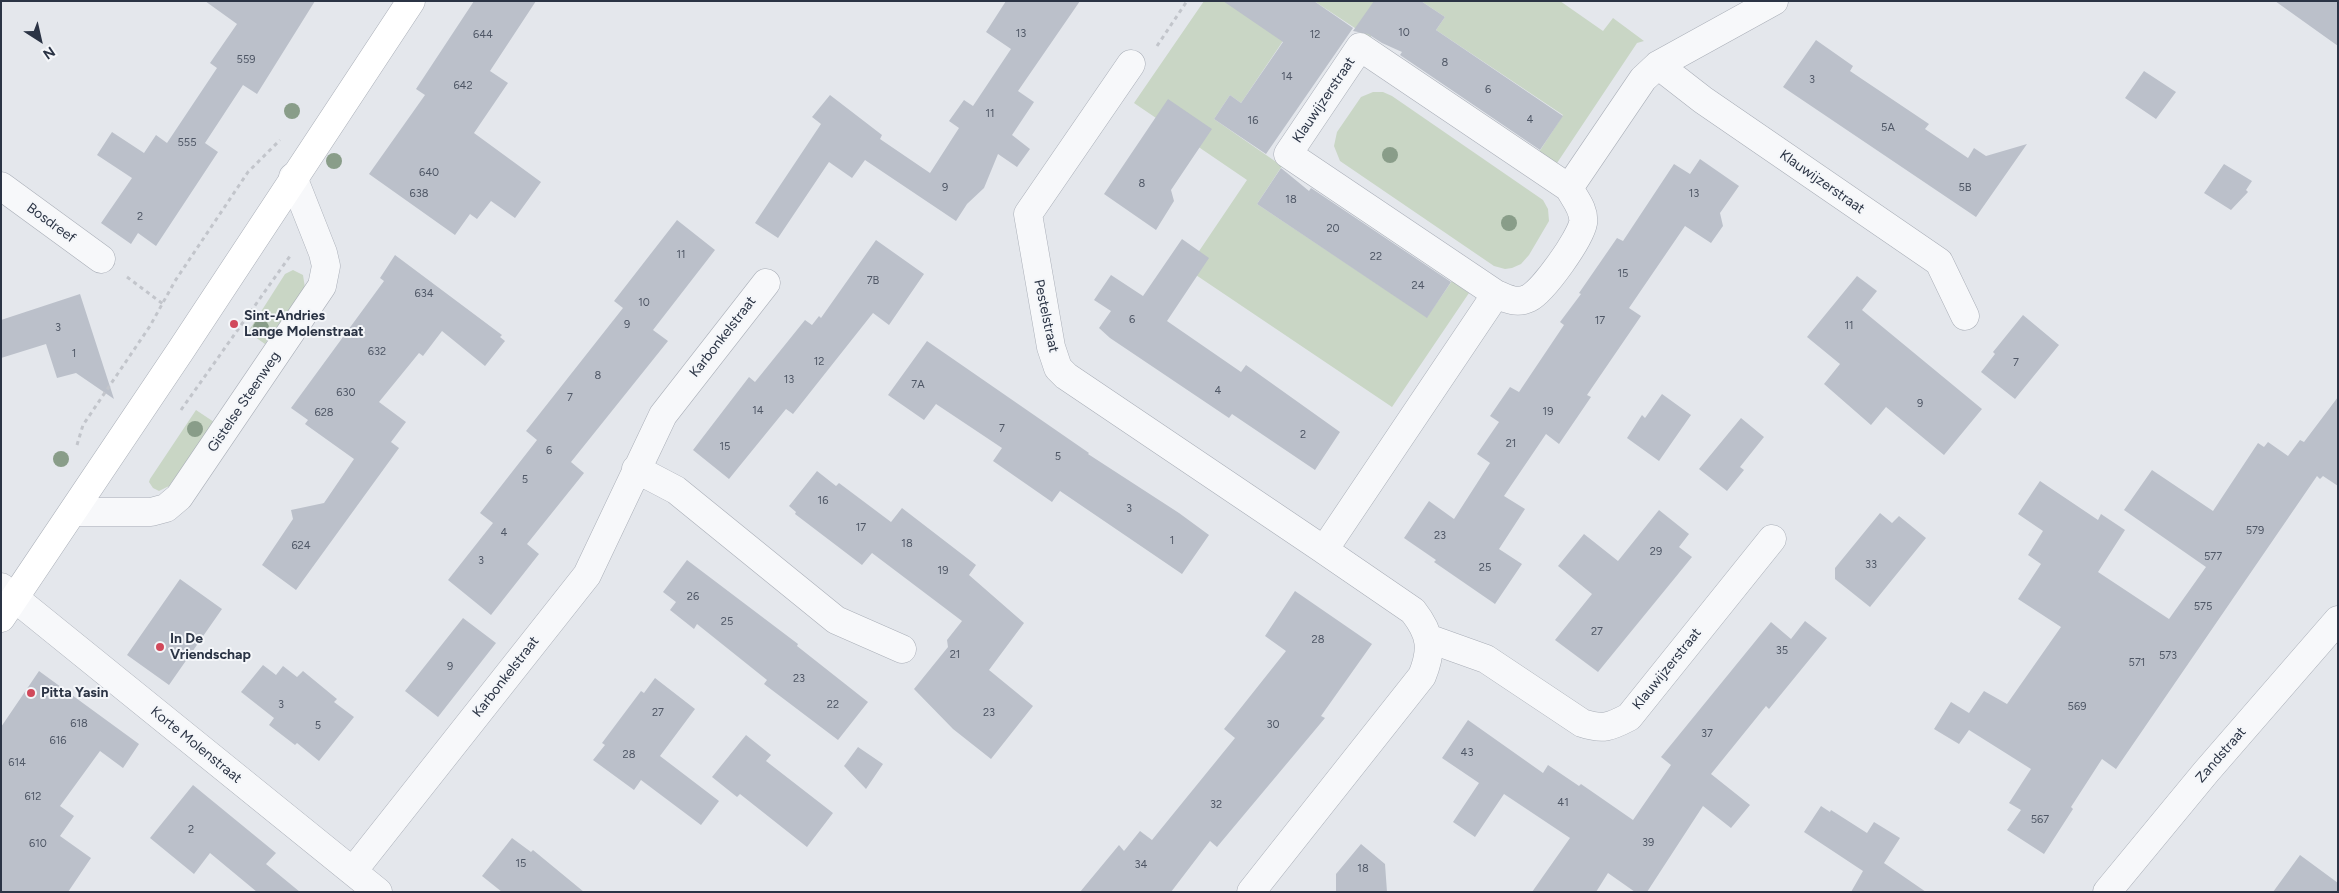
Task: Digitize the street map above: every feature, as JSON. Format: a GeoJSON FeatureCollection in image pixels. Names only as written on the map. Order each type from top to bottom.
{"type":"FeatureCollection","features":[{"type":"Feature","properties":{"kind":"main road"},"geometry":{"type":"LineString","coordinates":[[6,601],[73,512],[410,1]]}},
{"type":"Feature","properties":{"kind":"street"},"geometry":{"type":"LineString","coordinates":[[1569,188],[1643,79],[1658,65],[1774,1]]}},
{"type":"Feature","properties":{"kind":"street","name":"Klauwijzerstraat"},"geometry":{"type":"LineString","coordinates":[[1360,47],[1569,188],[1581,207],[1583,222],[1574,243],[1550,278],[1529,298],[1512,302],[1496,294],[1288,154],[1360,47]]}},
{"type":"Feature","properties":{"kind":"street","name":"Pestelstraat"},"geometry":{"type":"LineString","coordinates":[[1131,64],[1028,214],[1051,347],[1058,368],[1074,382],[1324,550]]}},
{"type":"Feature","properties":{"kind":"street","name":"Klauwijzerstraat"},"geometry":{"type":"LineString","coordinates":[[1658,65],[1703,100],[1939,262],[1965,316]]}},
{"type":"Feature","properties":{"kind":"street","name":"Gistelse Steenweg"},"geometry":{"type":"LineString","coordinates":[[73,512],[151,512],[166,508],[180,497],[322,286],[326,266],[293,177]]}},
{"type":"Feature","properties":{"kind":"street","name":"Bosdreef"},"geometry":{"type":"LineString","coordinates":[[1,186],[101,259]]}},
{"type":"Feature","properties":{"kind":"street","name":"Karbonkelstraat"},"geometry":{"type":"LineString","coordinates":[[353,872],[587,574],[662,415],[766,283]]}},
{"type":"Feature","properties":{"kind":"street"},"geometry":{"type":"LineString","coordinates":[[1251,892],[1422,676],[1429,660],[1430,639],[1423,623],[1413,611],[1324,550],[1496,294]]}},
{"type":"Feature","properties":{"kind":"street"},"geometry":{"type":"LineString","coordinates":[[636,469],[676,490],[836,620],[902,649]]}},
{"type":"Feature","properties":{"kind":"street","name":"Klauwijzerstraat"},"geometry":{"type":"LineString","coordinates":[[1430,639],[1486,659],[1582,723],[1598,728],[1611,726],[1629,717],[1772,538]]}},
{"type":"Feature","properties":{"kind":"street","name":"Korte Molenstraat"},"geometry":{"type":"LineString","coordinates":[[6,601],[378,892]]}},
{"type":"Feature","properties":{"kind":"street","name":"Zandstraat"},"geometry":{"type":"LineString","coordinates":[[2107,892],[2200,779],[2338,620]]}},
{"type":"Feature","properties":{"kind":"path"},"geometry":{"type":"LineString","coordinates":[[1131,64],[1153,52],[1187,1]]}},
{"type":"Feature","properties":{"kind":"path"},"geometry":{"type":"LineString","coordinates":[[76,450],[83,425],[150,326],[175,280],[248,172],[282,137]]}},
{"type":"Feature","properties":{"kind":"path"},"geometry":{"type":"LineString","coordinates":[[177,416],[241,328],[312,224]]}},
{"type":"Feature","properties":{"kind":"path"},"geometry":{"type":"LineString","coordinates":[[101,259],[162,304]]}},
{"type":"Feature","properties":{"kind":"green space"},"geometry":{"type":"Polygon","coordinates":[[[1204,1],[1310,1],[1241,103],[1230,95],[1214,119],[1282,166],[1257,204],[1427,317],[1452,281],[1469,293],[1392,407],[1187,269],[1247,180],[1134,103],[1204,1]]]}},
{"type":"Feature","properties":{"kind":"green space"},"geometry":{"type":"Polygon","coordinates":[[[1314,1],[1374,1],[1387,13],[1370,38],[1314,1]]]}},
{"type":"Feature","properties":{"kind":"green space"},"geometry":{"type":"Polygon","coordinates":[[[1421,1],[1560,1],[1603,31],[1613,18],[1644,41],[1637,43],[1557,163],[1539,152],[1563,115],[1436,30],[1445,17],[1421,1]]]}},
{"type":"Feature","properties":{"kind":"green space"},"geometry":{"type":"Polygon","coordinates":[[[1373,92],[1383,92],[1392,96],[1543,200],[1548,209],[1549,221],[1529,255],[1521,264],[1505,269],[1494,266],[1340,161],[1334,146],[1337,132],[1361,97],[1373,92]]]}},
{"type":"Feature","properties":{"kind":"green space"},"geometry":{"type":"Polygon","coordinates":[[[293,270],[303,275],[305,288],[265,344],[248,332],[285,274],[293,270]]]}},
{"type":"Feature","properties":{"kind":"green space"},"geometry":{"type":"Polygon","coordinates":[[[196,410],[214,422],[169,486],[159,491],[153,488],[149,482],[150,479],[196,410]]]}},
{"type":"Feature","properties":{"kind":"building"},"geometry":{"type":"Polygon","coordinates":[[[205,1],[315,1],[257,94],[243,85],[205,143],[218,152],[156,246],[138,233],[131,244],[101,223],[132,178],[97,155],[112,132],[144,153],[156,135],[167,143],[217,68],[210,63],[237,24],[205,1]]]}},
{"type":"Feature","properties":{"kind":"building"},"geometry":{"type":"Polygon","coordinates":[[[474,1],[536,1],[490,71],[508,83],[474,133],[541,182],[515,218],[491,201],[477,219],[470,214],[455,235],[369,174],[425,95],[416,89],[474,1]]]}},
{"type":"Feature","properties":{"kind":"building"},"geometry":{"type":"Polygon","coordinates":[[[1006,1],[1080,1],[1018,91],[1034,102],[1012,135],[1030,149],[1017,167],[998,154],[984,188],[967,204],[956,221],[865,160],[852,178],[829,162],[778,238],[755,223],[821,124],[812,117],[830,95],[882,135],[880,139],[930,173],[959,128],[949,121],[964,100],[973,106],[1011,49],[986,32],[1006,1]]]}},
{"type":"Feature","properties":{"kind":"building"},"geometry":{"type":"Polygon","coordinates":[[[1223,1],[1314,1],[1353,28],[1266,154],[1214,119],[1230,95],[1241,103],[1283,42],[1223,1]]]}},
{"type":"Feature","properties":{"kind":"building"},"geometry":{"type":"Polygon","coordinates":[[[1374,1],[1421,1],[1445,17],[1436,30],[1563,116],[1540,150],[1400,55],[1402,52],[1368,34],[1353,31],[1374,1]]]}},
{"type":"Feature","properties":{"kind":"building"},"geometry":{"type":"Polygon","coordinates":[[[2275,1],[2338,1],[2338,46],[2275,1]]]}},
{"type":"Feature","properties":{"kind":"building"},"geometry":{"type":"Polygon","coordinates":[[[1816,40],[1853,66],[1850,71],[1929,124],[1925,129],[1968,158],[1974,148],[1986,156],[2027,144],[1976,217],[1783,87],[1816,40]]]}},
{"type":"Feature","properties":{"kind":"building"},"geometry":{"type":"Polygon","coordinates":[[[2144,71],[2176,92],[2156,119],[2125,98],[2144,71]]]}},
{"type":"Feature","properties":{"kind":"building"},"geometry":{"type":"Polygon","coordinates":[[[1168,99],[1212,129],[1171,190],[1174,201],[1156,230],[1104,194],[1168,99]]]}},
{"type":"Feature","properties":{"kind":"building"},"geometry":{"type":"Polygon","coordinates":[[[1700,159],[1739,186],[1720,213],[1723,226],[1711,243],[1685,226],[1629,308],[1641,316],[1587,395],[1591,397],[1559,444],[1546,434],[1504,496],[1525,509],[1499,549],[1522,564],[1495,604],[1434,562],[1436,560],[1404,538],[1429,501],[1454,519],[1490,463],[1477,454],[1499,422],[1490,416],[1510,387],[1519,392],[1564,325],[1560,322],[1581,294],[1579,293],[1617,238],[1623,241],[1674,164],[1690,174],[1700,159]]]}},
{"type":"Feature","properties":{"kind":"building"},"geometry":{"type":"Polygon","coordinates":[[[2224,164],[2252,181],[2246,190],[2248,192],[2231,210],[2204,193],[2224,164]]]}},
{"type":"Feature","properties":{"kind":"building"},"geometry":{"type":"Polygon","coordinates":[[[1281,168],[1309,191],[1311,188],[1451,282],[1427,318],[1257,204],[1281,168]]]}},
{"type":"Feature","properties":{"kind":"building"},"geometry":{"type":"Polygon","coordinates":[[[677,220],[715,250],[653,330],[668,341],[571,462],[584,473],[527,544],[539,554],[491,615],[448,580],[493,523],[480,513],[537,440],[526,431],[623,308],[614,301],[677,220]]]}},
{"type":"Feature","properties":{"kind":"building"},"geometry":{"type":"Polygon","coordinates":[[[1182,239],[1209,258],[1167,321],[1241,372],[1246,365],[1340,432],[1315,470],[1232,414],[1229,418],[1110,338],[1099,328],[1111,311],[1094,300],[1111,275],[1143,296],[1182,239]]]}},
{"type":"Feature","properties":{"kind":"building"},"geometry":{"type":"Polygon","coordinates":[[[876,240],[924,274],[889,325],[873,313],[793,414],[786,409],[729,479],[693,450],[749,377],[755,382],[805,320],[812,325],[819,316],[821,318],[876,240]]]}},
{"type":"Feature","properties":{"kind":"building"},"geometry":{"type":"Polygon","coordinates":[[[395,255],[502,335],[500,337],[505,341],[485,366],[442,331],[423,356],[419,353],[379,402],[406,422],[391,442],[399,448],[296,590],[262,565],[293,519],[291,510],[324,503],[354,459],[305,424],[308,420],[291,408],[384,281],[380,278],[395,255]]]}},
{"type":"Feature","properties":{"kind":"building"},"geometry":{"type":"Polygon","coordinates":[[[1857,276],[1877,291],[1862,310],[1982,409],[1944,455],[1886,407],[1871,425],[1824,384],[1840,364],[1807,337],[1857,276]]]}},
{"type":"Feature","properties":{"kind":"building"},"geometry":{"type":"Polygon","coordinates":[[[80,294],[114,399],[76,373],[57,378],[46,344],[1,358],[1,320],[80,294]]]}},
{"type":"Feature","properties":{"kind":"building"},"geometry":{"type":"Polygon","coordinates":[[[2023,315],[2059,345],[2015,399],[1981,372],[1995,354],[1993,352],[2023,315]]]}},
{"type":"Feature","properties":{"kind":"building"},"geometry":{"type":"Polygon","coordinates":[[[927,341],[1088,454],[1179,513],[1209,535],[1182,574],[1060,491],[1052,502],[993,461],[1002,448],[936,404],[924,420],[888,395],[927,341]]]}},
{"type":"Feature","properties":{"kind":"building"},"geometry":{"type":"Polygon","coordinates":[[[1662,394],[1691,415],[1659,461],[1627,438],[1642,415],[1645,418],[1662,394]]]}},
{"type":"Feature","properties":{"kind":"building"},"geometry":{"type":"Polygon","coordinates":[[[2338,397],[2338,486],[2323,476],[2320,479],[2317,476],[2116,769],[2102,759],[2044,854],[2007,830],[2021,810],[2009,803],[2031,769],[1969,730],[1959,744],[1934,729],[1951,702],[1969,713],[1984,691],[2007,704],[2061,627],[2018,599],[2041,564],[2028,555],[2043,531],[2018,514],[2040,481],[2098,520],[2101,514],[2125,530],[2098,572],[2169,619],[2206,567],[2124,510],[2152,470],[2213,511],[2258,443],[2264,447],[2268,442],[2288,456],[2300,440],[2304,442],[2338,397]]]}},
{"type":"Feature","properties":{"kind":"building"},"geometry":{"type":"Polygon","coordinates":[[[1741,418],[1764,437],[1740,467],[1744,470],[1727,491],[1699,469],[1741,418]]]}},
{"type":"Feature","properties":{"kind":"building"},"geometry":{"type":"Polygon","coordinates":[[[817,471],[836,486],[839,483],[891,522],[902,508],[976,565],[969,575],[1024,623],[989,670],[1033,706],[991,759],[953,729],[914,689],[948,647],[947,640],[962,621],[872,553],[862,565],[795,514],[796,512],[789,506],[817,471]]]}},
{"type":"Feature","properties":{"kind":"building"},"geometry":{"type":"Polygon","coordinates":[[[1659,510],[1689,534],[1679,547],[1692,557],[1598,672],[1555,640],[1592,594],[1558,566],[1584,534],[1618,561],[1659,510]]]}},
{"type":"Feature","properties":{"kind":"building"},"geometry":{"type":"Polygon","coordinates":[[[1880,513],[1892,523],[1899,516],[1926,538],[1870,607],[1835,579],[1835,568],[1880,513]]]}},
{"type":"Feature","properties":{"kind":"building"},"geometry":{"type":"Polygon","coordinates":[[[687,560],[798,644],[797,646],[868,702],[838,740],[764,684],[767,680],[697,624],[694,629],[670,610],[676,602],[663,592],[687,560]]]}},
{"type":"Feature","properties":{"kind":"building"},"geometry":{"type":"Polygon","coordinates":[[[180,579],[222,609],[169,685],[127,655],[180,579]]]}},
{"type":"Feature","properties":{"kind":"building"},"geometry":{"type":"Polygon","coordinates":[[[1295,591],[1372,644],[1321,716],[1325,718],[1217,847],[1210,841],[1171,892],[1080,892],[1119,845],[1124,851],[1140,831],[1152,840],[1235,738],[1224,729],[1286,651],[1265,636],[1295,591]]]}},
{"type":"Feature","properties":{"kind":"building"},"geometry":{"type":"Polygon","coordinates":[[[463,618],[496,643],[438,717],[405,691],[463,618]]]}},
{"type":"Feature","properties":{"kind":"building"},"geometry":{"type":"Polygon","coordinates":[[[1805,621],[1827,638],[1769,709],[1766,706],[1711,774],[1750,805],[1731,828],[1703,806],[1647,892],[1635,892],[1608,873],[1596,892],[1532,892],[1570,838],[1504,794],[1475,837],[1453,822],[1479,783],[1442,758],[1468,720],[1543,773],[1548,765],[1579,786],[1581,784],[1633,820],[1671,765],[1661,757],[1771,622],[1791,639],[1805,621]]]}},
{"type":"Feature","properties":{"kind":"building"},"geometry":{"type":"Polygon","coordinates":[[[263,665],[276,675],[283,666],[297,677],[303,671],[337,699],[334,702],[354,717],[319,761],[297,743],[295,745],[269,725],[274,718],[241,692],[263,665]]]}},
{"type":"Feature","properties":{"kind":"building"},"geometry":{"type":"Polygon","coordinates":[[[39,671],[139,744],[123,768],[100,751],[60,806],[74,816],[60,836],[91,858],[68,892],[1,892],[1,727],[39,671]]]}},
{"type":"Feature","properties":{"kind":"building"},"geometry":{"type":"Polygon","coordinates":[[[655,678],[695,709],[660,756],[719,801],[701,825],[641,780],[634,790],[593,760],[605,745],[602,743],[641,691],[644,693],[655,678]]]}},
{"type":"Feature","properties":{"kind":"building"},"geometry":{"type":"Polygon","coordinates":[[[746,735],[771,755],[766,761],[833,813],[807,847],[740,794],[737,797],[712,777],[746,735]]]}},
{"type":"Feature","properties":{"kind":"building"},"geometry":{"type":"Polygon","coordinates":[[[858,747],[883,764],[866,789],[844,766],[858,747]]]}},
{"type":"Feature","properties":{"kind":"building"},"geometry":{"type":"Polygon","coordinates":[[[193,785],[276,853],[266,864],[300,892],[257,892],[210,853],[194,874],[150,838],[193,785]]]}},
{"type":"Feature","properties":{"kind":"building"},"geometry":{"type":"Polygon","coordinates":[[[1821,806],[1830,812],[1831,810],[1867,833],[1874,822],[1900,838],[1884,863],[1926,892],[1851,892],[1863,871],[1804,832],[1821,806]]]}},
{"type":"Feature","properties":{"kind":"building"},"geometry":{"type":"Polygon","coordinates":[[[512,838],[531,852],[533,850],[584,892],[502,892],[482,876],[512,838]]]}},
{"type":"Feature","properties":{"kind":"building"},"geometry":{"type":"Polygon","coordinates":[[[1361,844],[1385,864],[1387,892],[1336,892],[1336,874],[1361,844]]]}},
{"type":"Feature","properties":{"kind":"building"},"geometry":{"type":"Polygon","coordinates":[[[2300,855],[2338,883],[2338,892],[2273,892],[2300,855]]]}},
{"type":"Feature","properties":{"kind":"place","name":"Sint-Andries Lange Molenstraat"},"geometry":{"type":"Point","coordinates":[234,324]}},
{"type":"Feature","properties":{"kind":"place","name":"In De Vriendschap"},"geometry":{"type":"Point","coordinates":[160,647]}},
{"type":"Feature","properties":{"kind":"place","name":"Pitta Yasin"},"geometry":{"type":"Point","coordinates":[31,693]}}]}
